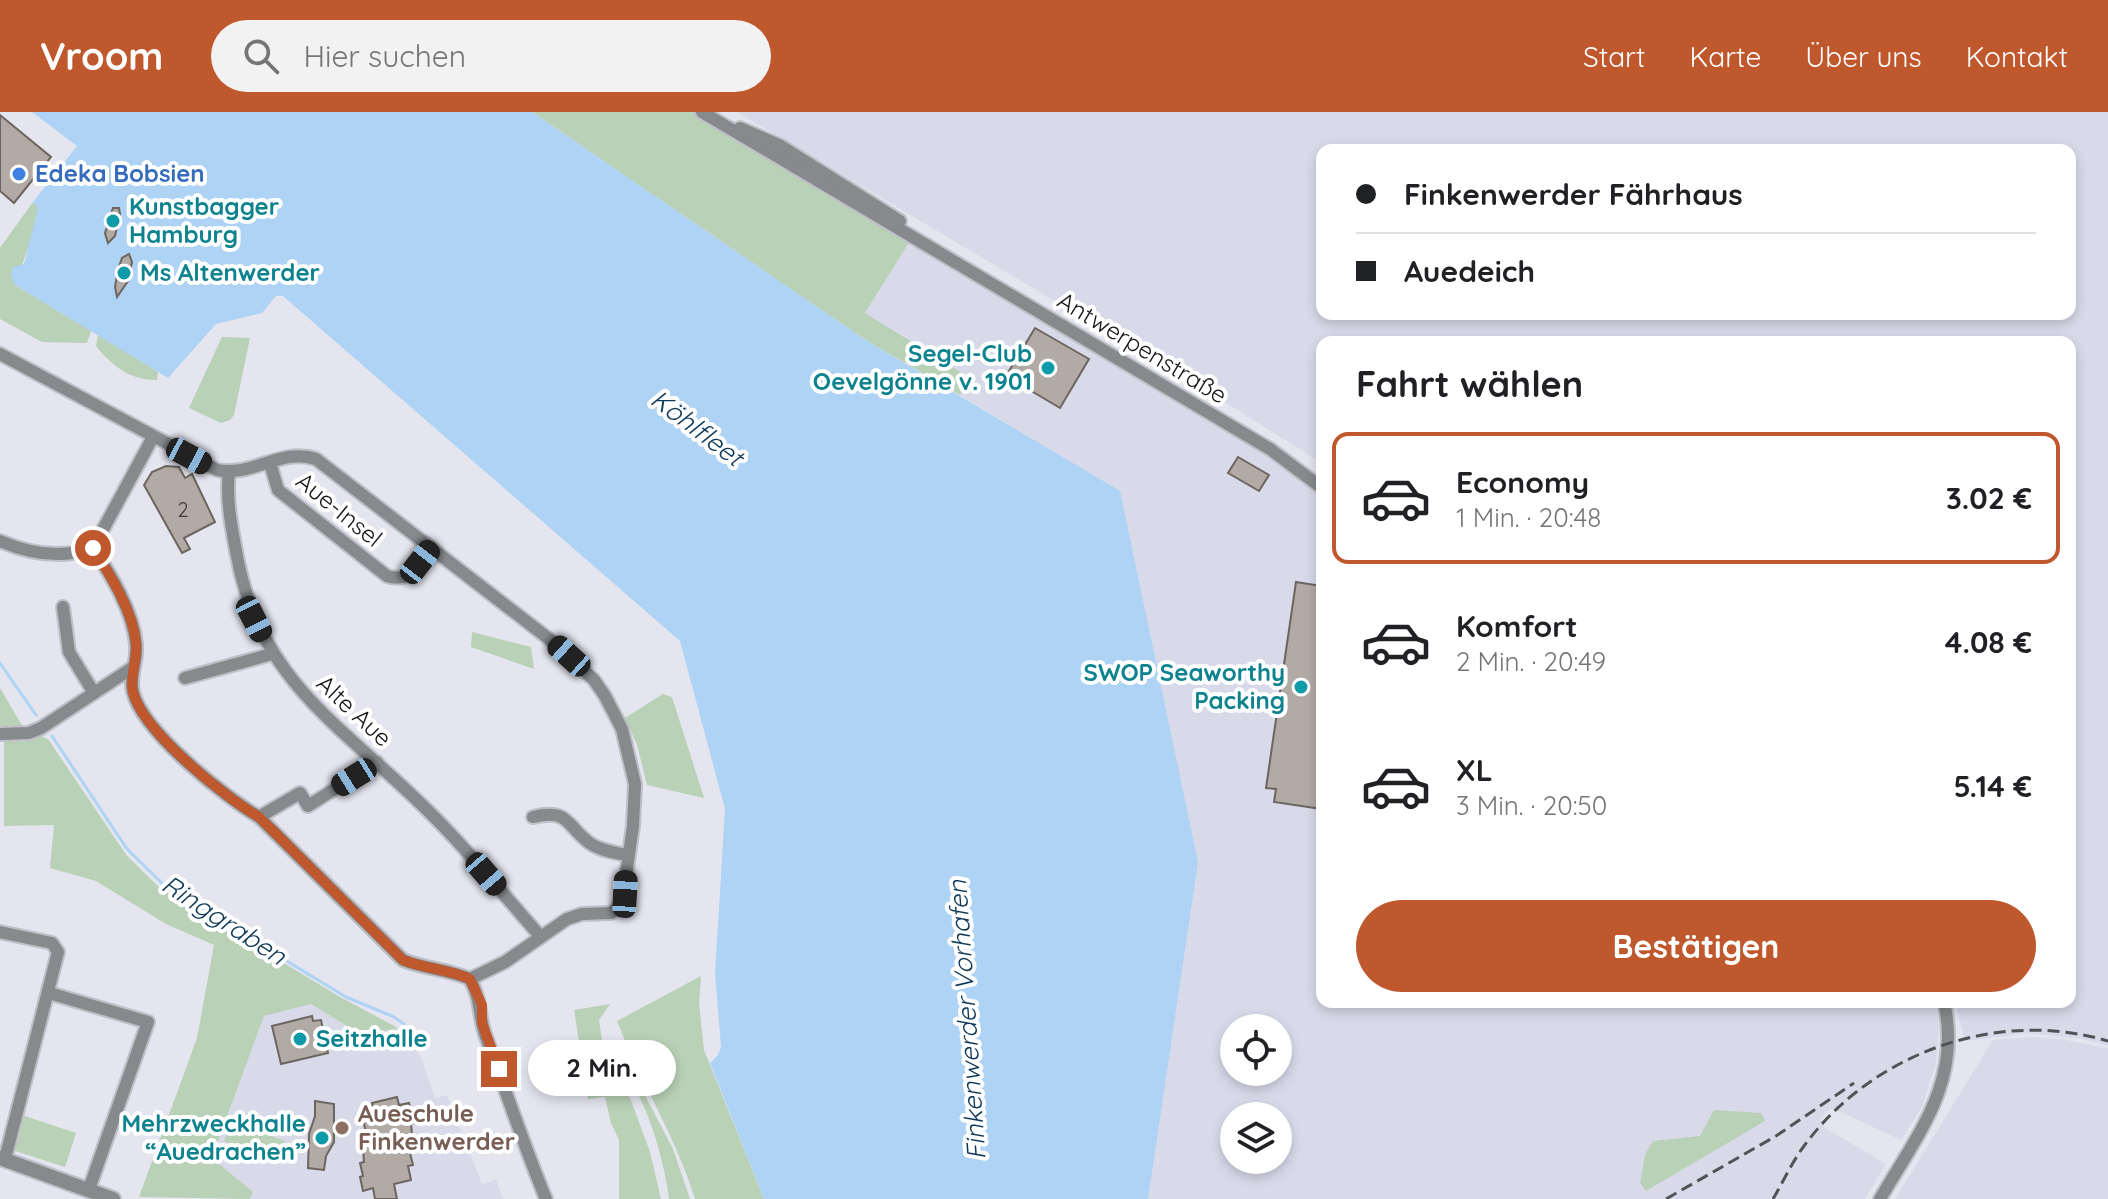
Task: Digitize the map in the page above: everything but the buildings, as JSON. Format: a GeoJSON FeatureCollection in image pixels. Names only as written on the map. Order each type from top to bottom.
{"type":"FeatureCollection","features":[{"type":"Feature","properties":{"kind":"street","name":"Antwerpenstraße"},"geometry":{"type":"LineString","coordinates":[[703,112],[1270,449],[1316,484]]}},
{"type":"Feature","properties":{"kind":"street"},"geometry":{"type":"LineString","coordinates":[[0,354],[213,468],[229,472],[270,463]]}},
{"type":"Feature","properties":{"kind":"street"},"geometry":{"type":"LineString","coordinates":[[0,541],[19,549],[56,555],[77,554],[93,548],[153,437]]}},
{"type":"Feature","properties":{"kind":"street","name":"Aue-Insel"},"geometry":{"type":"LineString","coordinates":[[431,547],[409,576],[399,579],[387,576],[278,490],[270,463],[294,455],[316,459],[431,547],[541,632],[594,680],[622,729],[632,763],[635,793],[625,894],[618,909],[607,914],[575,916],[540,936]]}},
{"type":"Feature","properties":{"kind":"street","name":"Alte Aue"},"geometry":{"type":"LineString","coordinates":[[229,472],[228,505],[240,573],[254,619],[272,654],[303,696],[438,820],[540,936]]}},
{"type":"Feature","properties":{"kind":"street"},"geometry":{"type":"LineString","coordinates":[[93,548],[106,567],[133,628],[137,645],[132,668],[133,693],[166,740],[213,786],[259,817],[403,960],[417,966],[452,971],[470,979],[482,1005],[482,1023],[516,1124],[546,1199]]}},
{"type":"Feature","properties":{"kind":"street"},"geometry":{"type":"LineString","coordinates":[[63,607],[69,652],[94,693]]}},
{"type":"Feature","properties":{"kind":"street"},"geometry":{"type":"LineString","coordinates":[[185,678],[272,654]]}},
{"type":"Feature","properties":{"kind":"street"},"geometry":{"type":"LineString","coordinates":[[0,734],[29,733],[41,728],[132,668]]}},
{"type":"Feature","properties":{"kind":"street"},"geometry":{"type":"LineString","coordinates":[[259,817],[300,793],[308,806],[377,762]]}},
{"type":"Feature","properties":{"kind":"street"},"geometry":{"type":"LineString","coordinates":[[533,817],[547,813],[563,816],[592,845],[628,855]]}},
{"type":"Feature","properties":{"kind":"street"},"geometry":{"type":"LineString","coordinates":[[0,932],[52,943],[58,952],[2,1158],[113,1199]]}},
{"type":"Feature","properties":{"kind":"street"},"geometry":{"type":"LineString","coordinates":[[470,979],[505,962],[540,936]]}},
{"type":"Feature","properties":{"kind":"street"},"geometry":{"type":"LineString","coordinates":[[49,993],[148,1022],[89,1189]]}},
{"type":"Feature","properties":{"kind":"street"},"geometry":{"type":"LineString","coordinates":[[1880,1199],[1937,1102],[1945,1077],[1949,1043],[1945,1008]]}},
{"type":"Feature","properties":{"kind":"shaded area"},"geometry":{"type":"Polygon","coordinates":[[[737,112],[2108,112],[2108,1046],[2082,1039],[2028,1033],[1965,1041],[1957,1008],[2076,1008],[2076,336],[1316,336],[1316,459],[737,112]]]}},
{"type":"Feature","properties":{"kind":"shaded area"},"geometry":{"type":"Polygon","coordinates":[[[910,241],[1287,467],[1316,491],[1316,1008],[1937,1008],[1939,1028],[1936,1063],[1922,1107],[1901,1140],[1832,1108],[1820,1119],[1825,1128],[1886,1164],[1865,1199],[1148,1199],[1156,1138],[1120,492],[960,395],[969,378],[865,313],[910,241]]]}},
{"type":"Feature","properties":{"kind":"shaded area","name":"Aueschule Finkenwerder"},"geometry":{"type":"Polygon","coordinates":[[[311,1004],[362,1036],[398,1028],[421,1057],[435,1098],[447,1095],[482,1184],[496,1180],[503,1199],[250,1199],[252,1192],[212,1159],[264,1016],[311,1004]]]}},
{"type":"Feature","properties":{"kind":"shaded area"},"geometry":{"type":"Polygon","coordinates":[[[2031,1037],[2108,1048],[2108,1199],[1895,1199],[1993,1040],[2031,1037]]]}},
{"type":"Feature","properties":{"kind":"green space"},"geometry":{"type":"Polygon","coordinates":[[[532,112],[693,112],[910,241],[865,313],[970,378],[960,395],[867,341],[532,112]]]}},
{"type":"Feature","properties":{"kind":"green space"},"geometry":{"type":"Polygon","coordinates":[[[33,202],[38,207],[35,228],[15,285],[91,331],[87,343],[42,342],[0,319],[0,248],[33,202]]]}},
{"type":"Feature","properties":{"kind":"green space"},"geometry":{"type":"Polygon","coordinates":[[[98,335],[158,372],[157,380],[130,375],[115,365],[96,346],[98,335]]]}},
{"type":"Feature","properties":{"kind":"green space"},"geometry":{"type":"Polygon","coordinates":[[[222,337],[250,338],[234,415],[221,423],[189,408],[222,337]]]}},
{"type":"Feature","properties":{"kind":"green space"},"geometry":{"type":"Polygon","coordinates":[[[472,632],[531,647],[534,669],[471,647],[472,632]]]}},
{"type":"Feature","properties":{"kind":"green space"},"geometry":{"type":"Polygon","coordinates":[[[0,688],[24,729],[48,739],[127,856],[161,889],[340,997],[398,1028],[363,1036],[311,1004],[264,1016],[212,1158],[253,1192],[250,1199],[139,1197],[197,1038],[214,945],[166,924],[96,881],[50,868],[54,825],[4,826],[4,738],[0,728],[0,688]]]}},
{"type":"Feature","properties":{"kind":"green space"},"geometry":{"type":"Polygon","coordinates":[[[663,694],[672,697],[704,798],[647,785],[637,745],[625,718],[663,694]]]}},
{"type":"Feature","properties":{"kind":"green space"},"geometry":{"type":"Polygon","coordinates":[[[701,976],[699,1003],[704,1050],[764,1199],[695,1199],[678,1153],[617,1021],[701,976]]]}},
{"type":"Feature","properties":{"kind":"green space"},"geometry":{"type":"Polygon","coordinates":[[[610,1004],[599,1020],[605,1060],[623,1079],[650,1152],[661,1199],[619,1199],[619,1140],[605,1097],[588,1099],[574,1010],[610,1004]]]}},
{"type":"Feature","properties":{"kind":"green space"},"geometry":{"type":"Polygon","coordinates":[[[619,1054],[624,1055],[673,1149],[690,1199],[669,1199],[652,1126],[636,1090],[616,1061],[619,1054]]]}},
{"type":"Feature","properties":{"kind":"green space"},"geometry":{"type":"Polygon","coordinates":[[[1714,1110],[1761,1113],[1765,1121],[1646,1191],[1640,1183],[1645,1155],[1653,1141],[1700,1136],[1714,1110]]]}},
{"type":"Feature","properties":{"kind":"green space"},"geometry":{"type":"Polygon","coordinates":[[[22,1115],[76,1133],[65,1167],[12,1150],[22,1115]]]}},
{"type":"Feature","properties":{"kind":"green space"},"geometry":{"type":"Polygon","coordinates":[[[231,1121],[285,1141],[278,1161],[224,1141],[231,1121]]]}},
{"type":"Feature","properties":{"kind":"water"},"geometry":{"type":"Polygon","coordinates":[[[32,112],[532,112],[867,341],[1120,491],[1198,862],[1148,1199],[764,1199],[710,1063],[721,1047],[715,973],[725,809],[680,641],[283,296],[276,296],[262,313],[216,324],[168,378],[15,285],[11,275],[13,267],[24,264],[38,208],[33,202],[77,146],[32,112]]]}},
{"type":"Feature","properties":{"kind":"waterway","name":"Ringgraben"},"geometry":{"type":"LineString","coordinates":[[0,663],[36,715]]}},
{"type":"Feature","properties":{"kind":"waterway","name":"Ringgraben"},"geometry":{"type":"LineString","coordinates":[[52,736],[127,849],[167,888],[346,997],[404,1024]]}},
{"type":"Feature","properties":{"kind":"railway"},"geometry":{"type":"LineString","coordinates":[[1773,1199],[1804,1146],[1832,1113],[1865,1086],[1901,1063],[1940,1046],[1981,1035],[2023,1030],[2066,1032],[2108,1041]]}},
{"type":"Feature","properties":{"kind":"railway"},"geometry":{"type":"LineString","coordinates":[[1666,1199],[1776,1136],[1854,1083]]}},
{"type":"Feature","properties":{"kind":"place","name":"Edeka Bobsien"},"geometry":{"type":"Point","coordinates":[19,174]}},
{"type":"Feature","properties":{"kind":"place","name":"Kunstbagger Hamburg"},"geometry":{"type":"Point","coordinates":[113,221]}},
{"type":"Feature","properties":{"kind":"place","name":"Ms Altenwerder"},"geometry":{"type":"Point","coordinates":[124,273]}},
{"type":"Feature","properties":{"kind":"place","name":"Segel-Club Oevelgönne v. 1901"},"geometry":{"type":"Point","coordinates":[1048,368]}},
{"type":"Feature","properties":{"kind":"place","name":"SWOP Seaworthy Packing"},"geometry":{"type":"Point","coordinates":[1301,687]}},
{"type":"Feature","properties":{"kind":"place","name":"Seitzhalle"},"geometry":{"type":"Point","coordinates":[300,1039]}},
{"type":"Feature","properties":{"kind":"place","name":"Aueschule Finkenwerder"},"geometry":{"type":"Point","coordinates":[342,1128]}},
{"type":"Feature","properties":{"kind":"place","name":"Mehrzweckhalle “Auedrachen”"},"geometry":{"type":"Point","coordinates":[322,1138]}},
{"type":"Feature","properties":{"kind":"route"},"geometry":{"type":"LineString","coordinates":[[93,548],[106,567],[133,628],[137,645],[132,668],[133,693],[144,712],[166,740],[205,779],[230,800],[259,817],[403,960],[417,966],[452,971],[470,979],[482,1005],[485,1035],[499,1069]]}},
{"type":"Feature","properties":{"kind":"water label","name":"Köhlfleet"},"geometry":{"type":"Point","coordinates":[697,428]}},
{"type":"Feature","properties":{"kind":"water label","name":"Finkenwerder Vorhafen"},"geometry":{"type":"Point","coordinates":[967,1020]}}]}
